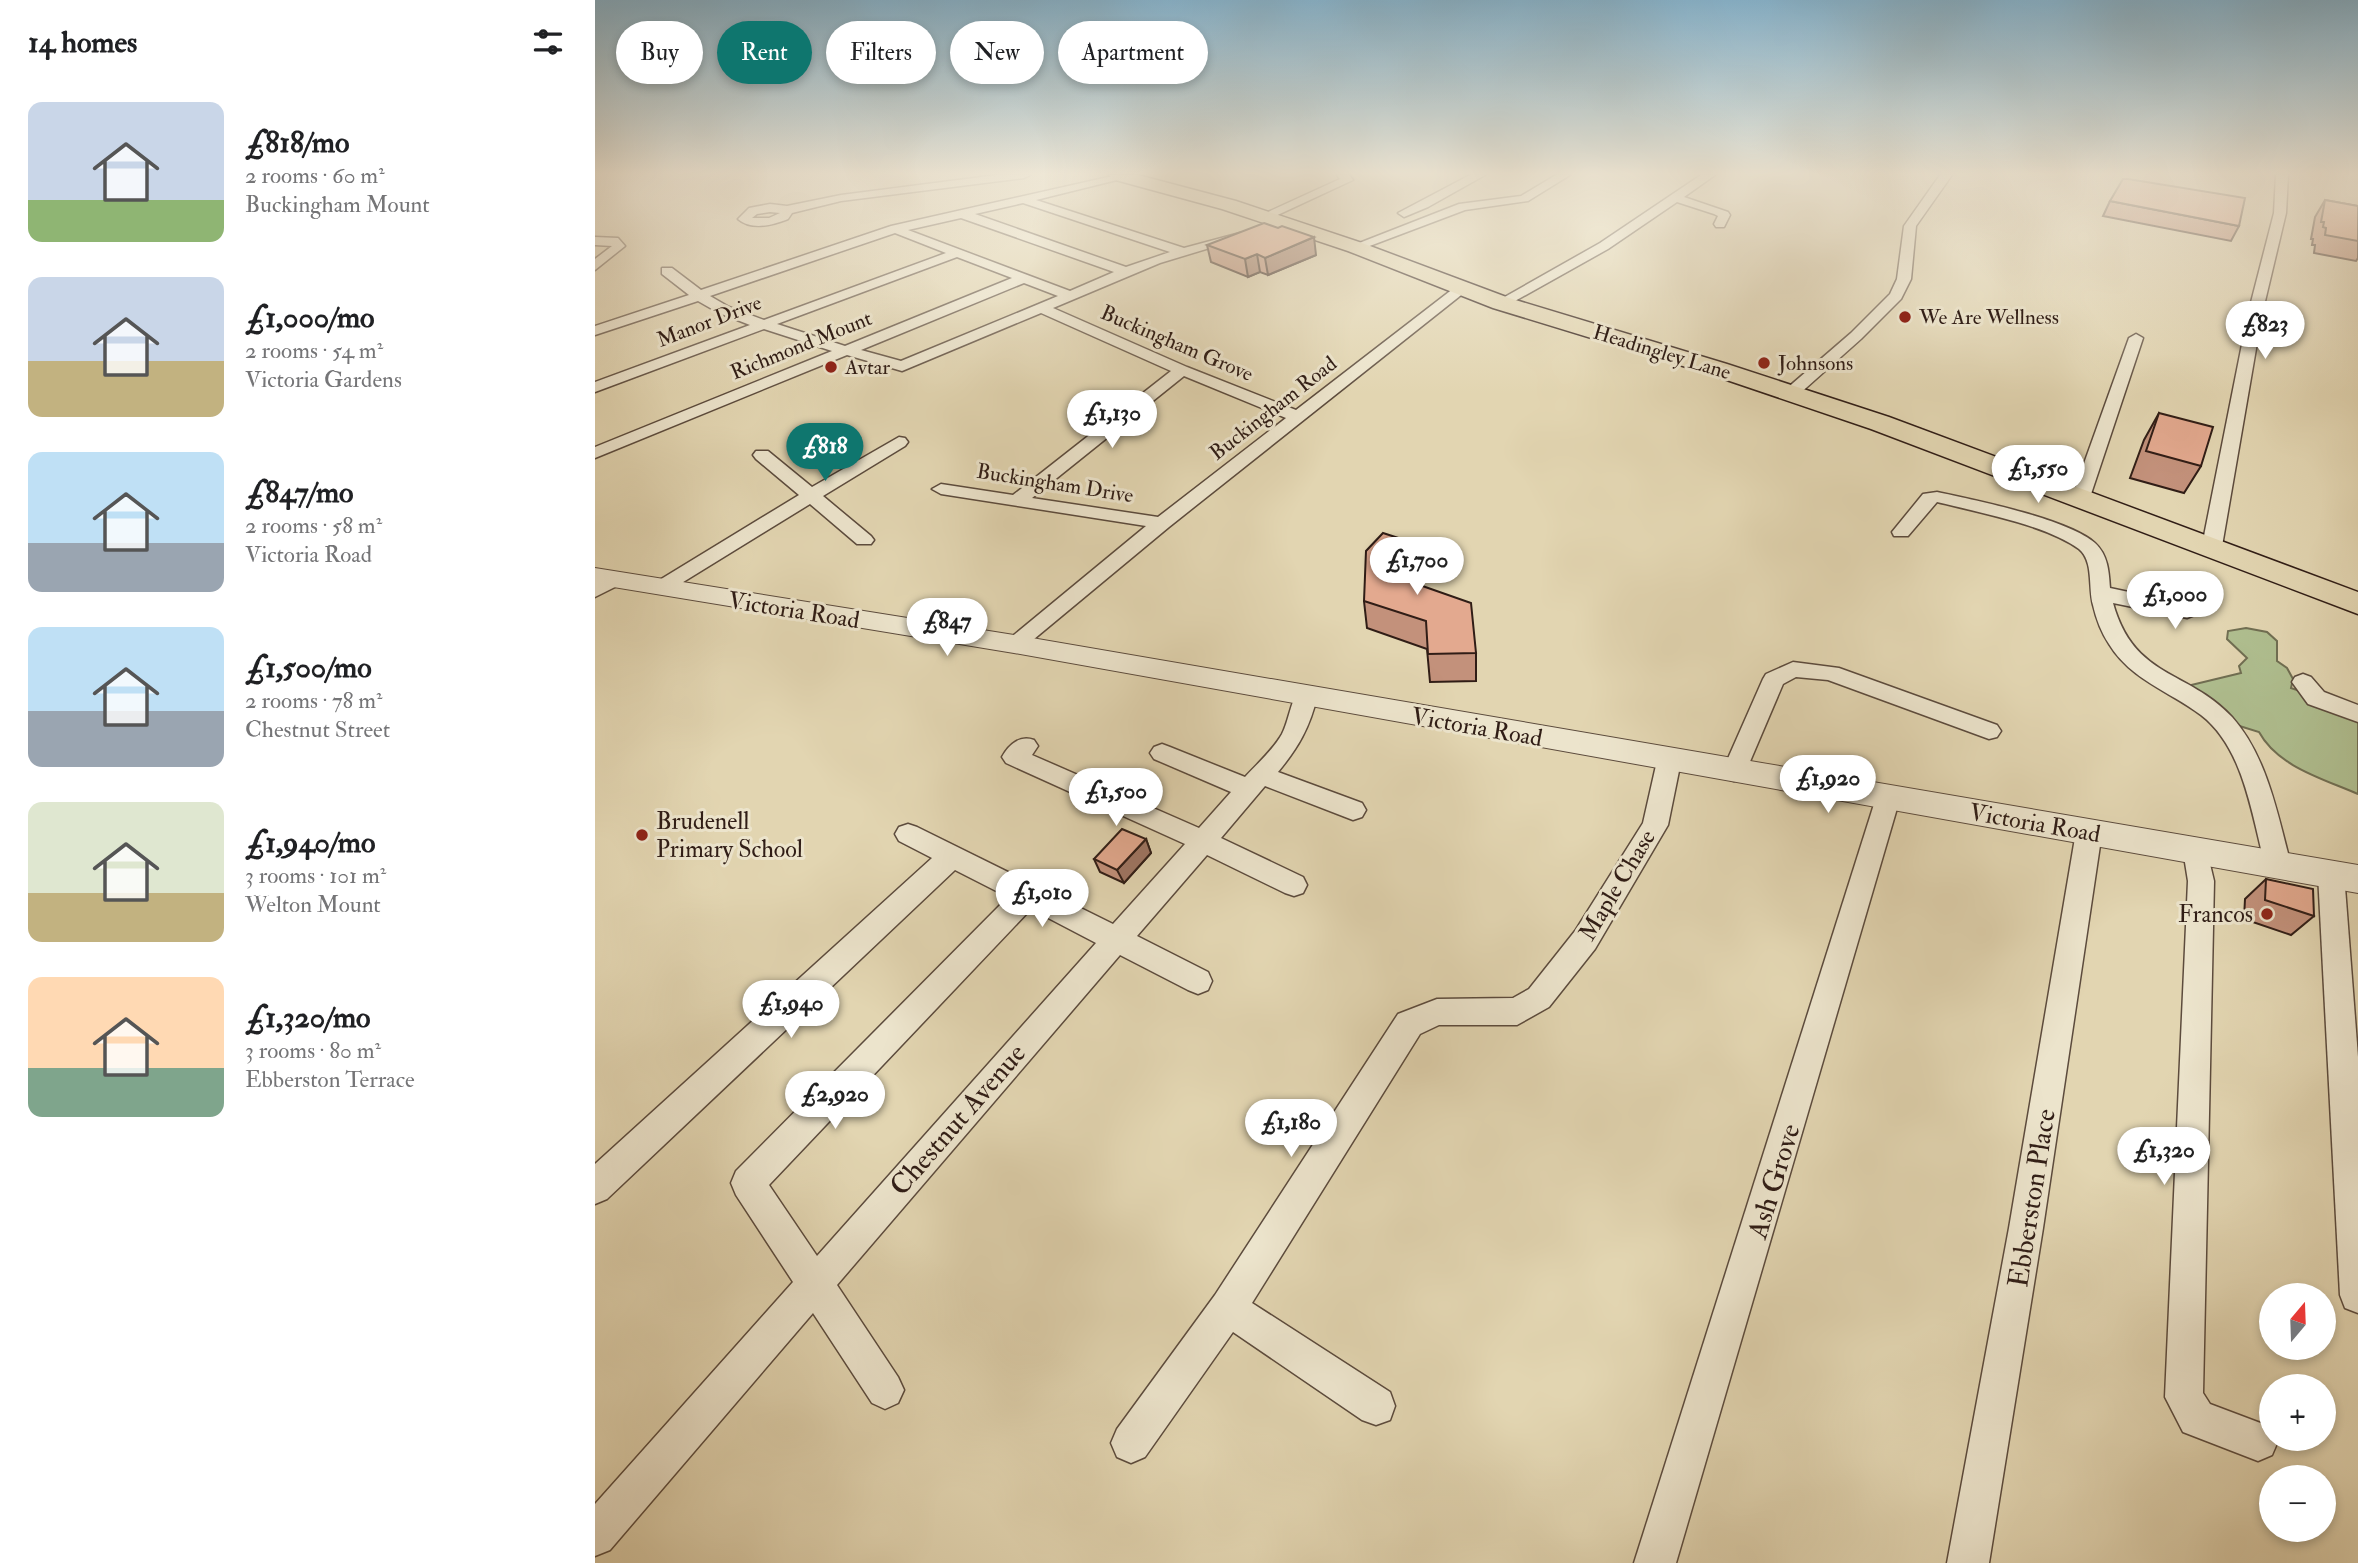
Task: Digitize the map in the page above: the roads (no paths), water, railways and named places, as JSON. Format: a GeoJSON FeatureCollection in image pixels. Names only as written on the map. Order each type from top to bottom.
{"type":"FeatureCollection","features":[{"type":"Feature","properties":{"kind":"highway","name":"Headingley Lane"},"geometry":{"type":"LineString","coordinates":[[1370,248],[1501,303],[1791,393],[2081,496],[2358,604]]}},
{"type":"Feature","properties":{"kind":"street"},"geometry":{"type":"LineString","coordinates":[[595,266],[617,248]]}},
{"type":"Feature","properties":{"kind":"street"},"geometry":{"type":"LineString","coordinates":[[595,331],[838,248]]}},
{"type":"Feature","properties":{"kind":"street"},"geometry":{"type":"LineString","coordinates":[[944,248],[1067,295]]}},
{"type":"Feature","properties":{"kind":"street"},"geometry":{"type":"LineString","coordinates":[[1058,248],[1126,272]]}},
{"type":"Feature","properties":{"kind":"street"},"geometry":{"type":"LineString","coordinates":[[1170,248],[1182,252]]}},
{"type":"Feature","properties":{"kind":"street"},"geometry":{"type":"LineString","coordinates":[[667,271],[698,295],[725,310],[842,350],[902,366],[1067,295],[1198,248]]}},
{"type":"Feature","properties":{"kind":"street"},"geometry":{"type":"LineString","coordinates":[[1501,303],[1600,248]]}},
{"type":"Feature","properties":{"kind":"street"},"geometry":{"type":"LineString","coordinates":[[1791,393],[1856,336],[1896,296],[1904,279],[1908,248]]}},
{"type":"Feature","properties":{"kind":"street"},"geometry":{"type":"LineString","coordinates":[[2212,546],[2255,314],[2271,248]]}},
{"type":"Feature","properties":{"kind":"street","name":"Manor Drive"},"geometry":{"type":"LineString","coordinates":[[595,387],[957,253]]}},
{"type":"Feature","properties":{"kind":"street","name":"Richmond Mount"},"geometry":{"type":"LineString","coordinates":[[595,453],[1024,278]]}},
{"type":"Feature","properties":{"kind":"street","name":"Buckingham Road"},"geometry":{"type":"LineString","coordinates":[[1014,644],[1162,523],[1463,288]]}},
{"type":"Feature","properties":{"kind":"street","name":"Buckingham Grove"},"geometry":{"type":"LineString","coordinates":[[1040,307],[1182,370],[1299,417]]}},
{"type":"Feature","properties":{"kind":"street"},"geometry":{"type":"LineString","coordinates":[[2081,496],[2136,338]]}},
{"type":"Feature","properties":{"kind":"street"},"geometry":{"type":"LineString","coordinates":[[1018,500],[1182,370]]}},
{"type":"Feature","properties":{"kind":"street"},"geometry":{"type":"LineString","coordinates":[[660,588],[899,443]]}},
{"type":"Feature","properties":{"kind":"street"},"geometry":{"type":"LineString","coordinates":[[762,456],[864,540]]}},
{"type":"Feature","properties":{"kind":"street"},"geometry":{"type":"LineString","coordinates":[[1901,532],[1938,487],[2066,534],[2086,545],[2097,557],[2100,592],[2117,641],[2129,657],[2161,682],[2213,712],[2244,752],[2279,865]]}},
{"type":"Feature","properties":{"kind":"street","name":"Buckingham Drive"},"geometry":{"type":"LineString","coordinates":[[941,489],[1162,523]]}},
{"type":"Feature","properties":{"kind":"street"},"geometry":{"type":"LineString","coordinates":[[2100,592],[2187,611],[2195,607],[2200,578]]}},
{"type":"Feature","properties":{"kind":"street","name":"Victoria Road"},"geometry":{"type":"LineString","coordinates":[[601,583],[660,588],[1014,644],[1669,761],[2345,877]]}},
{"type":"Feature","properties":{"kind":"street"},"geometry":{"type":"LineString","coordinates":[[1734,772],[1774,679],[1793,669],[1831,673],[1989,731]]}},
{"type":"Feature","properties":{"kind":"street"},"geometry":{"type":"LineString","coordinates":[[2303,682],[2316,698],[2358,714]]}},
{"type":"Feature","properties":{"kind":"street","name":"Chestnut Avenue"},"geometry":{"type":"LineString","coordinates":[[595,1535],[1289,743],[1301,718],[1306,697]]}},
{"type":"Feature","properties":{"kind":"street"},"geometry":{"type":"LineString","coordinates":[[1026,746],[1014,757],[1203,841],[1294,886]]}},
{"type":"Feature","properties":{"kind":"street"},"geometry":{"type":"LineString","coordinates":[[1162,753],[1353,810]]}},
{"type":"Feature","properties":{"kind":"street","name":"Maple Chase"},"geometry":{"type":"LineString","coordinates":[[1228,1308],[1409,1024],[1437,1012],[1517,1012],[1539,998],[1585,940],[1655,825],[1669,761]]}},
{"type":"Feature","properties":{"kind":"street","name":"Ash Grove"},"geometry":{"type":"LineString","coordinates":[[1655,1563],[1888,798]]}},
{"type":"Feature","properties":{"kind":"street","name":"Ebberston Place"},"geometry":{"type":"LineString","coordinates":[[1968,1563],[2026,1228],[2089,832]]}},
{"type":"Feature","properties":{"kind":"street"},"geometry":{"type":"LineString","coordinates":[[908,834],[1198,981]]}},
{"type":"Feature","properties":{"kind":"street"},"geometry":{"type":"LineString","coordinates":[[2196,850],[2201,881],[2184,1396],[2197,1418],[2258,1441]]}},
{"type":"Feature","properties":{"kind":"street"},"geometry":{"type":"LineString","coordinates":[[595,1187],[952,856]]}},
{"type":"Feature","properties":{"kind":"street"},"geometry":{"type":"LineString","coordinates":[[2345,877],[2358,1294]]}},
{"type":"Feature","properties":{"kind":"street"},"geometry":{"type":"LineString","coordinates":[[885,1390],[748,1183],[1028,895]]}},
{"type":"Feature","properties":{"kind":"street"},"geometry":{"type":"LineString","coordinates":[[1131,1443],[1228,1308],[1376,1406]]}},
{"type":"Feature","properties":{"kind":"place","name":"We Are Wellness"},"geometry":{"type":"Point","coordinates":[1905,317]}},
{"type":"Feature","properties":{"kind":"place","name":"Johnsons"},"geometry":{"type":"Point","coordinates":[1764,363]}},
{"type":"Feature","properties":{"kind":"place","name":"Avtar"},"geometry":{"type":"Point","coordinates":[831,367]}},
{"type":"Feature","properties":{"kind":"place","name":"Brudenell Primary School"},"geometry":{"type":"Point","coordinates":[642,835]}},
{"type":"Feature","properties":{"kind":"place","name":"Francos"},"geometry":{"type":"Point","coordinates":[2267,914]}}]}
